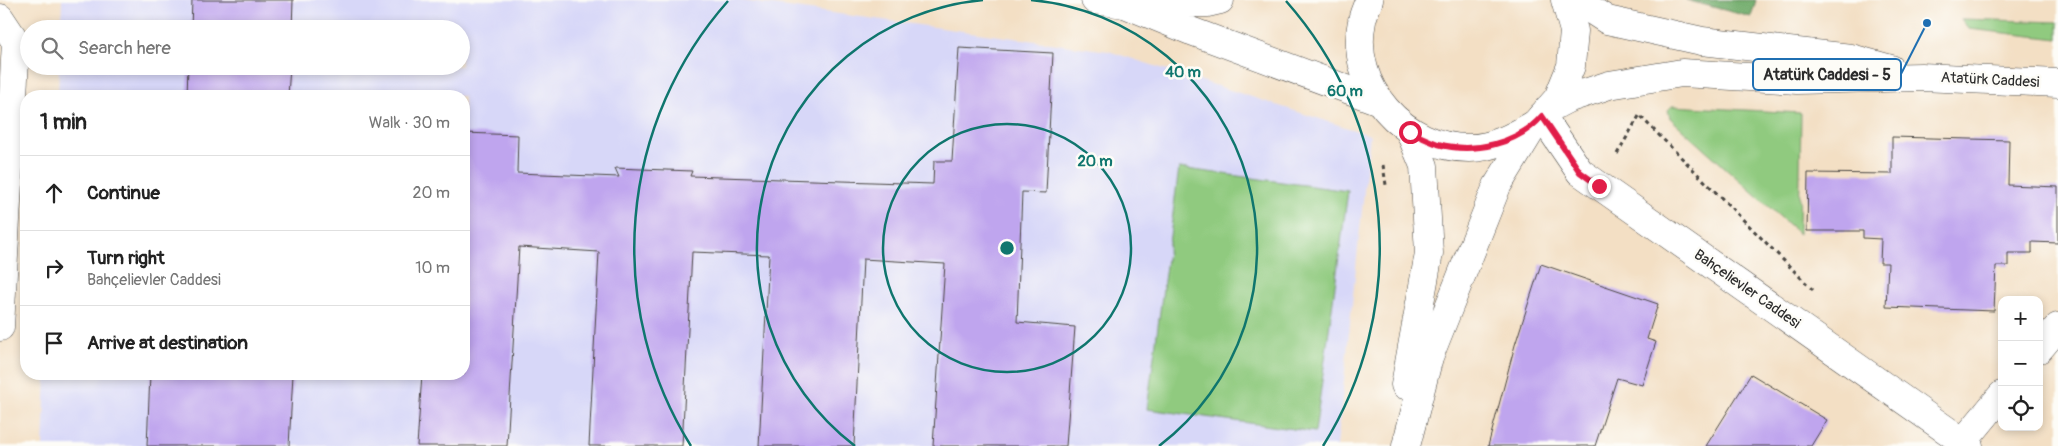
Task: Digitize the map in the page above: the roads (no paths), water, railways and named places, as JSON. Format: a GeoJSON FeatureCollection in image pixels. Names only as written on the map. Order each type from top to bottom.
{"type":"FeatureCollection","features":[{"type":"Feature","properties":{"kind":"main road"},"geometry":{"type":"LineString","coordinates":[[1095,0],[1125,4],[1213,1]]}},
{"type":"Feature","properties":{"kind":"main road"},"geometry":{"type":"LineString","coordinates":[[1369,0],[1362,22],[1360,54],[1368,84],[1386,111],[1410,132],[1438,144],[1470,148],[1505,141],[1567,99],[1609,85],[1682,73],[1797,80],[1921,77]]}},
{"type":"Feature","properties":{"kind":"main road"},"geometry":{"type":"LineString","coordinates":[[1406,446],[1429,357],[1497,186],[1541,116],[1558,98],[1571,66],[1574,31],[1565,0]]}},
{"type":"Feature","properties":{"kind":"main road"},"geometry":{"type":"LineString","coordinates":[[1576,0],[1607,20],[1702,41],[1851,58],[1921,77]]}},
{"type":"Feature","properties":{"kind":"main road"},"geometry":{"type":"LineString","coordinates":[[1125,4],[1191,31],[1379,101]]}},
{"type":"Feature","properties":{"kind":"main road"},"geometry":{"type":"LineString","coordinates":[[0,18],[16,42],[0,327]]}},
{"type":"Feature","properties":{"kind":"main road","name":"Atatürk Caddesi"},"geometry":{"type":"LineString","coordinates":[[1921,77],[2058,83]]}},
{"type":"Feature","properties":{"kind":"main road","name":"Bahçelievler Caddesi"},"geometry":{"type":"LineString","coordinates":[[1541,116],[1580,172],[1965,444]]}},
{"type":"Feature","properties":{"kind":"main road"},"geometry":{"type":"LineString","coordinates":[[1394,446],[1429,253],[1424,166],[1410,132]]}},
{"type":"Feature","properties":{"kind":"main road"},"geometry":{"type":"LineString","coordinates":[[2043,345],[2058,327]]}},
{"type":"Feature","properties":{"kind":"main road"},"geometry":{"type":"LineString","coordinates":[[1965,444],[1998,400]]}},
{"type":"Feature","properties":{"kind":"place","name":"Atatürk Caddesi - 5"},"geometry":{"type":"Point","coordinates":[1927,23]}}]}
